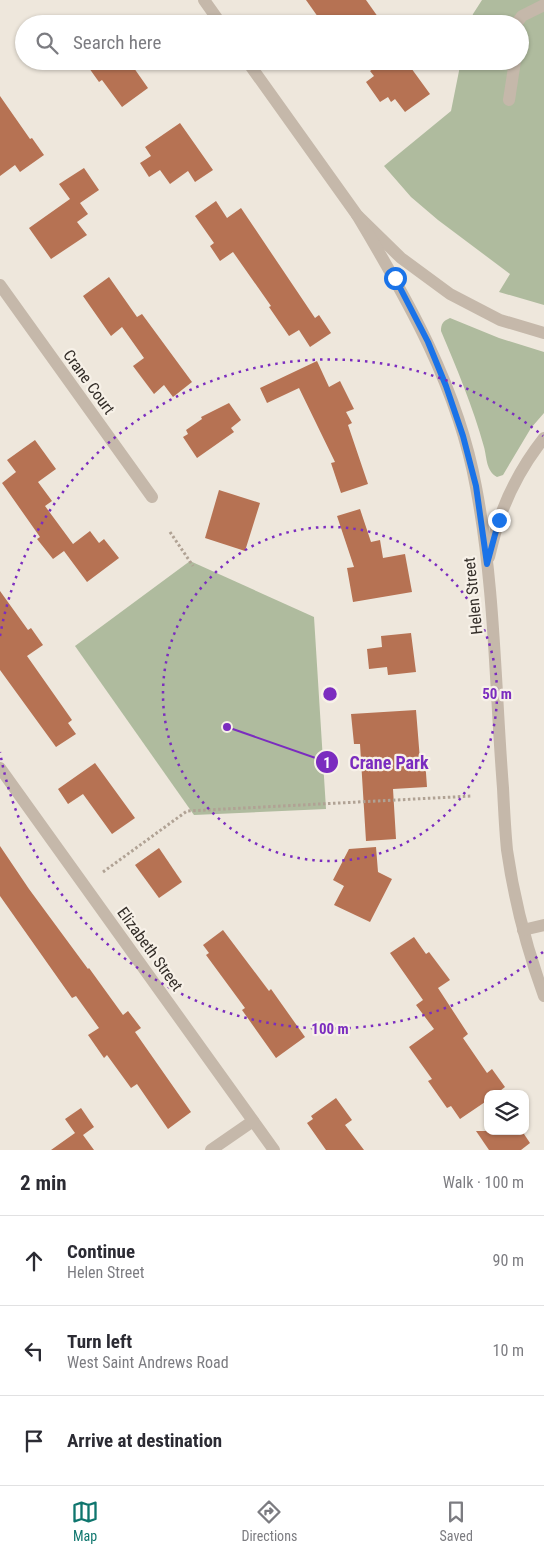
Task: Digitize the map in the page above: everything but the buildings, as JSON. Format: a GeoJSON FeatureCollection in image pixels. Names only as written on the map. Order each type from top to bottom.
{"type":"FeatureCollection","features":[{"type":"Feature","properties":{"kind":"street"},"geometry":{"type":"LineString","coordinates":[[204,0],[215,15]]}},
{"type":"Feature","properties":{"kind":"street"},"geometry":{"type":"LineString","coordinates":[[524,15],[544,5]]}},
{"type":"Feature","properties":{"kind":"street"},"geometry":{"type":"LineString","coordinates":[[253,70],[357,215],[401,258],[450,294],[500,320],[544,333]]}},
{"type":"Feature","properties":{"kind":"street"},"geometry":{"type":"LineString","coordinates":[[509,100],[514,70]]}},
{"type":"Feature","properties":{"kind":"street","name":"Helen Street"},"geometry":{"type":"LineString","coordinates":[[357,215],[395,278],[428,342],[446,386],[463,436],[476,486],[487,564],[494,641],[507,850],[523,930],[544,996]]}},
{"type":"Feature","properties":{"kind":"street","name":"Crane Court"},"geometry":{"type":"LineString","coordinates":[[0,285],[152,497]]}},
{"type":"Feature","properties":{"kind":"street"},"geometry":{"type":"LineString","coordinates":[[487,564],[499,520],[512,490],[544,438]]}},
{"type":"Feature","properties":{"kind":"street","name":"Elizabeth Street"},"geometry":{"type":"LineString","coordinates":[[0,768],[274,1150]]}},
{"type":"Feature","properties":{"kind":"street"},"geometry":{"type":"LineString","coordinates":[[523,930],[544,925]]}},
{"type":"Feature","properties":{"kind":"street"},"geometry":{"type":"LineString","coordinates":[[212,1150],[253,1121]]}},
{"type":"Feature","properties":{"kind":"path"},"geometry":{"type":"LineString","coordinates":[[170,532],[193,566]]}},
{"type":"Feature","properties":{"kind":"path"},"geometry":{"type":"LineString","coordinates":[[103,872],[187,811],[472,796]]}},
{"type":"Feature","properties":{"kind":"green space"},"geometry":{"type":"Polygon","coordinates":[[[482,0],[544,0],[544,305],[499,292],[510,274],[438,220],[411,197],[384,166],[451,111],[459,70],[529,70],[529,15],[473,14],[482,0]]]}},
{"type":"Feature","properties":{"kind":"green space"},"geometry":{"type":"Polygon","coordinates":[[[450,318],[499,338],[544,352],[544,413],[531,428],[503,475],[497,477],[489,468],[475,417],[441,331],[443,323],[450,318]]]}},
{"type":"Feature","properties":{"kind":"green space"},"geometry":{"type":"Polygon","coordinates":[[[190,561],[314,617],[326,809],[194,815],[75,646],[190,561]]]}},
{"type":"Feature","properties":{"kind":"place","name":"Crane Park"},"geometry":{"type":"Point","coordinates":[227,727]}},
{"type":"Feature","properties":{"kind":"route"},"geometry":{"type":"LineString","coordinates":[[395,278],[428,342],[446,386],[463,436],[476,486],[487,564],[499,520]]}}]}
